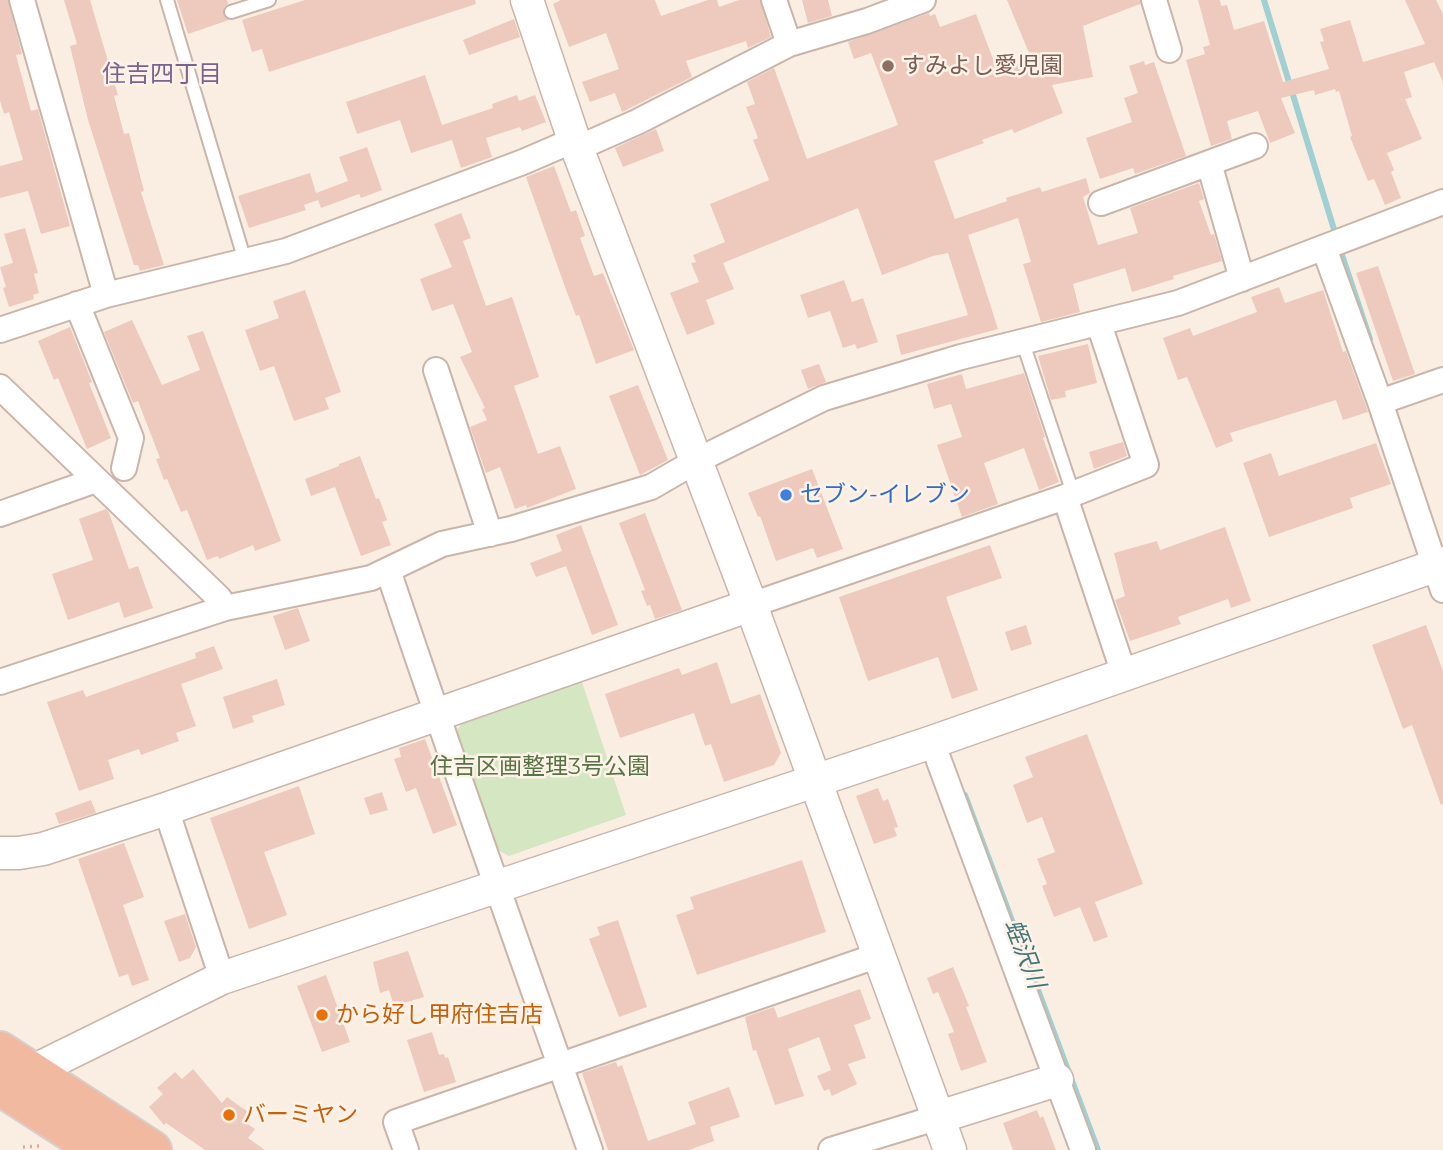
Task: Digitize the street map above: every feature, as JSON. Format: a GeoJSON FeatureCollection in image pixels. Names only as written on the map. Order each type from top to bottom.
{"type":"FeatureCollection","features":[{"type":"Feature","properties":{"kind":"highway"},"geometry":{"type":"LineString","coordinates":[[0,1051],[11,1085],[99,1150]]}},
{"type":"Feature","properties":{"kind":"highway"},"geometry":{"type":"LineString","coordinates":[[11,1085],[152,1150]]}},
{"type":"Feature","properties":{"kind":"street"},"geometry":{"type":"LineString","coordinates":[[22,0],[106,295]]}},
{"type":"Feature","properties":{"kind":"street"},"geometry":{"type":"LineString","coordinates":[[527,0],[576,144],[751,605],[950,1150]]}},
{"type":"Feature","properties":{"kind":"street"},"geometry":{"type":"LineString","coordinates":[[774,0],[789,44]]}},
{"type":"Feature","properties":{"kind":"street"},"geometry":{"type":"LineString","coordinates":[[1154,0],[1168,50]]}},
{"type":"Feature","properties":{"kind":"street"},"geometry":{"type":"LineString","coordinates":[[2,322],[286,251],[637,122],[789,44],[867,22],[916,1]]}},
{"type":"Feature","properties":{"kind":"street"},"geometry":{"type":"LineString","coordinates":[[1101,203],[1255,146]]}},
{"type":"Feature","properties":{"kind":"street"},"geometry":{"type":"LineString","coordinates":[[1209,163],[1242,278]]}},
{"type":"Feature","properties":{"kind":"street"},"geometry":{"type":"LineString","coordinates":[[0,682],[225,608],[371,578],[442,544],[489,534],[651,487],[696,461],[824,398],[961,358],[1178,303],[1443,202]]}},
{"type":"Feature","properties":{"kind":"street"},"geometry":{"type":"LineString","coordinates":[[11,1085],[222,978],[932,742],[1124,674],[1440,573],[1380,402],[1332,245]]}},
{"type":"Feature","properties":{"kind":"street"},"geometry":{"type":"LineString","coordinates":[[77,304],[131,438],[124,468]]}},
{"type":"Feature","properties":{"kind":"street"},"geometry":{"type":"LineString","coordinates":[[0,853],[43,849],[166,809],[1069,495],[1146,465],[1099,324]]}},
{"type":"Feature","properties":{"kind":"street"},"geometry":{"type":"LineString","coordinates":[[436,370],[489,534]]}},
{"type":"Feature","properties":{"kind":"street"},"geometry":{"type":"LineString","coordinates":[[1380,402],[1443,380]]}},
{"type":"Feature","properties":{"kind":"street"},"geometry":{"type":"LineString","coordinates":[[0,387],[219,598],[225,608]]}},
{"type":"Feature","properties":{"kind":"street"},"geometry":{"type":"LineString","coordinates":[[0,514],[96,480]]}},
{"type":"Feature","properties":{"kind":"street"},"geometry":{"type":"LineString","coordinates":[[1069,495],[1124,674]]}},
{"type":"Feature","properties":{"kind":"street"},"geometry":{"type":"LineString","coordinates":[[388,570],[436,715],[590,1150]]}},
{"type":"Feature","properties":{"kind":"street"},"geometry":{"type":"LineString","coordinates":[[932,742],[1083,1150]]}},
{"type":"Feature","properties":{"kind":"street"},"geometry":{"type":"LineString","coordinates":[[166,809],[222,978]]}},
{"type":"Feature","properties":{"kind":"street"},"geometry":{"type":"LineString","coordinates":[[406,1150],[396,1122],[879,955]]}},
{"type":"Feature","properties":{"kind":"street"},"geometry":{"type":"LineString","coordinates":[[831,1150],[1057,1080]]}},
{"type":"Feature","properties":{"kind":"lane"},"geometry":{"type":"LineString","coordinates":[[167,0],[245,261]]}},
{"type":"Feature","properties":{"kind":"lane"},"geometry":{"type":"LineString","coordinates":[[232,12],[269,0]]}},
{"type":"Feature","properties":{"kind":"lane"},"geometry":{"type":"LineString","coordinates":[[1023,342],[1069,495]]}},
{"type":"Feature","properties":{"kind":"green space","name":"住吉区画整理3号公園"},"geometry":{"type":"Polygon","coordinates":[[[582,682],[626,815],[509,856],[498,850],[457,730],[464,720],[582,682]]]}},
{"type":"Feature","properties":{"kind":"building"},"geometry":{"type":"Polygon","coordinates":[[[0,0],[8,0],[22,54],[16,55],[31,111],[38,109],[70,226],[41,234],[28,191],[0,198],[0,166],[23,160],[9,112],[4,114],[0,101],[0,0]]]}},
{"type":"Feature","properties":{"kind":"building"},"geometry":{"type":"Polygon","coordinates":[[[64,0],[90,0],[118,95],[114,96],[124,134],[129,133],[144,191],[141,192],[164,265],[140,271],[138,265],[134,265],[88,120],[70,46],[77,44],[64,0]]]}},
{"type":"Feature","properties":{"kind":"building"},"geometry":{"type":"Polygon","coordinates":[[[177,0],[227,0],[223,14],[229,20],[188,34],[177,0]]]}},
{"type":"Feature","properties":{"kind":"building"},"geometry":{"type":"Polygon","coordinates":[[[305,0],[475,0],[476,4],[269,72],[262,49],[252,52],[242,20],[305,0]]]}},
{"type":"Feature","properties":{"kind":"building"},"geometry":{"type":"Polygon","coordinates":[[[561,0],[655,0],[661,16],[708,0],[717,0],[719,7],[739,0],[760,0],[771,37],[748,48],[746,41],[686,61],[692,77],[622,112],[615,93],[590,102],[582,82],[619,69],[606,33],[569,47],[553,4],[561,0]]]}},
{"type":"Feature","properties":{"kind":"building"},"geometry":{"type":"Polygon","coordinates":[[[802,0],[828,0],[832,16],[808,23],[802,0]]]}},
{"type":"Feature","properties":{"kind":"building"},"geometry":{"type":"Polygon","coordinates":[[[1007,0],[1140,0],[1140,4],[1083,26],[1093,77],[1052,85],[1063,113],[1014,133],[1012,129],[982,140],[984,143],[934,161],[955,219],[1040,187],[1042,192],[1086,178],[1090,193],[1083,197],[1098,245],[1138,233],[1130,208],[1199,183],[1204,199],[1199,201],[1211,235],[1214,234],[1222,261],[1132,292],[1125,268],[1073,284],[1080,312],[1041,322],[1023,264],[1031,262],[1018,218],[968,235],[998,329],[901,355],[896,335],[968,315],[948,253],[882,275],[858,208],[723,263],[734,289],[706,300],[715,324],[687,335],[670,293],[699,282],[691,263],[696,262],[693,255],[725,242],[710,204],[769,180],[753,140],[758,138],[746,107],[755,104],[747,82],[774,68],[807,159],[898,125],[871,53],[854,59],[848,42],[929,13],[930,16],[935,14],[940,27],[976,14],[996,67],[1029,53],[1007,0]]]}},
{"type":"Feature","properties":{"kind":"building"},"geometry":{"type":"Polygon","coordinates":[[[1198,0],[1220,0],[1221,6],[1227,5],[1234,30],[1264,21],[1283,82],[1329,69],[1320,42],[1324,41],[1320,29],[1350,20],[1363,62],[1425,44],[1405,0],[1436,0],[1443,14],[1443,82],[1434,62],[1404,72],[1412,97],[1405,99],[1422,139],[1387,153],[1401,198],[1385,205],[1374,179],[1368,181],[1350,137],[1352,136],[1339,91],[1336,92],[1335,89],[1315,95],[1314,90],[1281,98],[1295,133],[1270,143],[1258,111],[1227,121],[1232,139],[1211,146],[1186,60],[1205,54],[1203,47],[1210,45],[1198,0]]]}},
{"type":"Feature","properties":{"kind":"building"},"geometry":{"type":"Polygon","coordinates":[[[514,19],[520,37],[469,55],[463,40],[514,19]]]}},
{"type":"Feature","properties":{"kind":"building"},"geometry":{"type":"Polygon","coordinates":[[[1144,61],[1145,65],[1154,62],[1186,156],[1135,174],[1133,168],[1100,179],[1086,138],[1132,122],[1124,98],[1138,93],[1129,66],[1144,61]]]}},
{"type":"Feature","properties":{"kind":"building"},"geometry":{"type":"Polygon","coordinates":[[[425,75],[442,125],[493,108],[492,104],[517,95],[519,101],[535,95],[546,122],[522,131],[520,127],[486,138],[492,157],[461,168],[452,140],[411,153],[400,120],[357,134],[346,102],[425,75]]]}},
{"type":"Feature","properties":{"kind":"building"},"geometry":{"type":"Polygon","coordinates":[[[656,129],[664,151],[623,167],[615,148],[656,129]]]}},
{"type":"Feature","properties":{"kind":"building"},"geometry":{"type":"Polygon","coordinates":[[[367,147],[382,190],[361,198],[359,194],[321,208],[318,200],[304,205],[306,210],[249,228],[238,196],[310,173],[316,193],[348,181],[339,157],[367,147]]]}},
{"type":"Feature","properties":{"kind":"building"},"geometry":{"type":"Polygon","coordinates":[[[554,166],[571,212],[576,210],[585,236],[580,238],[594,276],[603,273],[634,350],[596,364],[526,177],[554,166]]]}},
{"type":"Feature","properties":{"kind":"building"},"geometry":{"type":"Polygon","coordinates":[[[461,213],[471,238],[463,241],[486,306],[512,297],[539,377],[514,386],[538,454],[560,446],[576,489],[527,508],[526,505],[515,509],[500,467],[486,473],[470,427],[487,420],[482,409],[485,408],[460,357],[472,352],[453,304],[432,311],[420,279],[452,267],[434,224],[461,213]]]}},
{"type":"Feature","properties":{"kind":"building"},"geometry":{"type":"Polygon","coordinates":[[[25,228],[38,273],[34,274],[39,293],[33,295],[34,299],[9,307],[0,267],[13,263],[4,234],[25,228]]]}},
{"type":"Feature","properties":{"kind":"building"},"geometry":{"type":"Polygon","coordinates":[[[1378,266],[1415,374],[1393,381],[1356,273],[1378,266]]]}},
{"type":"Feature","properties":{"kind":"building"},"geometry":{"type":"Polygon","coordinates":[[[844,280],[852,302],[863,298],[878,342],[857,349],[855,344],[843,348],[830,311],[808,318],[800,295],[844,280]]]}},
{"type":"Feature","properties":{"kind":"building"},"geometry":{"type":"Polygon","coordinates":[[[1279,287],[1285,303],[1323,290],[1343,352],[1346,351],[1368,412],[1343,420],[1336,400],[1230,433],[1233,441],[1216,448],[1187,377],[1178,380],[1163,338],[1190,328],[1193,336],[1257,312],[1251,297],[1279,287]]]}},
{"type":"Feature","properties":{"kind":"building"},"geometry":{"type":"Polygon","coordinates":[[[305,290],[341,392],[325,398],[329,409],[294,421],[274,366],[260,371],[245,330],[279,318],[273,301],[305,290]]]}},
{"type":"Feature","properties":{"kind":"building"},"geometry":{"type":"Polygon","coordinates":[[[132,320],[162,385],[200,370],[187,336],[203,331],[281,541],[255,551],[253,545],[219,559],[218,556],[207,560],[187,510],[181,512],[167,479],[164,480],[156,459],[160,458],[138,401],[133,403],[104,332],[132,320]]]}},
{"type":"Feature","properties":{"kind":"building"},"geometry":{"type":"Polygon","coordinates":[[[70,327],[111,438],[87,449],[58,378],[54,380],[38,341],[70,327]]]}},
{"type":"Feature","properties":{"kind":"building"},"geometry":{"type":"Polygon","coordinates":[[[1088,344],[1097,383],[1065,391],[1066,397],[1051,400],[1038,356],[1088,344]]]}},
{"type":"Feature","properties":{"kind":"building"},"geometry":{"type":"Polygon","coordinates":[[[819,364],[826,382],[808,389],[801,370],[819,364]]]}},
{"type":"Feature","properties":{"kind":"building"},"geometry":{"type":"Polygon","coordinates":[[[1024,373],[1059,482],[1039,490],[1024,448],[984,463],[998,504],[962,517],[937,445],[962,437],[951,404],[934,409],[927,384],[962,374],[966,389],[1024,373]]]}},
{"type":"Feature","properties":{"kind":"building"},"geometry":{"type":"Polygon","coordinates":[[[638,385],[668,460],[640,475],[609,396],[638,385]]]}},
{"type":"Feature","properties":{"kind":"building"},"geometry":{"type":"Polygon","coordinates":[[[1123,442],[1127,456],[1094,469],[1089,452],[1123,442]]]}},
{"type":"Feature","properties":{"kind":"building"},"geometry":{"type":"Polygon","coordinates":[[[1376,443],[1391,484],[1350,498],[1353,508],[1269,537],[1243,463],[1271,453],[1279,476],[1376,443]]]}},
{"type":"Feature","properties":{"kind":"building"},"geometry":{"type":"Polygon","coordinates":[[[360,456],[387,520],[382,522],[391,545],[361,556],[335,487],[311,496],[305,479],[360,456]]]}},
{"type":"Feature","properties":{"kind":"building"},"geometry":{"type":"Polygon","coordinates":[[[812,469],[843,549],[817,558],[813,548],[776,561],[760,516],[758,517],[748,493],[812,469]]]}},
{"type":"Feature","properties":{"kind":"building"},"geometry":{"type":"Polygon","coordinates":[[[106,509],[129,569],[138,566],[153,608],[124,618],[119,602],[68,620],[52,574],[93,560],[79,519],[106,509]]]}},
{"type":"Feature","properties":{"kind":"building"},"geometry":{"type":"Polygon","coordinates":[[[645,513],[682,610],[655,619],[641,591],[645,590],[619,523],[645,513]]]}},
{"type":"Feature","properties":{"kind":"building"},"geometry":{"type":"Polygon","coordinates":[[[581,525],[618,625],[592,635],[566,566],[536,577],[530,563],[562,551],[556,535],[581,525]]]}},
{"type":"Feature","properties":{"kind":"building"},"geometry":{"type":"Polygon","coordinates":[[[1225,527],[1251,601],[1231,608],[1228,599],[1178,617],[1181,624],[1130,641],[1115,600],[1125,596],[1114,553],[1157,541],[1160,550],[1225,527]]]}},
{"type":"Feature","properties":{"kind":"building"},"geometry":{"type":"Polygon","coordinates":[[[990,545],[1002,578],[946,597],[978,690],[952,699],[938,657],[868,681],[839,597],[990,545]]]}},
{"type":"Feature","properties":{"kind":"building"},"geometry":{"type":"Polygon","coordinates":[[[298,608],[310,641],[285,650],[273,616],[298,608]]]}},
{"type":"Feature","properties":{"kind":"building"},"geometry":{"type":"Polygon","coordinates":[[[1026,625],[1032,644],[1011,651],[1005,632],[1026,625]]]}},
{"type":"Feature","properties":{"kind":"building"},"geometry":{"type":"Polygon","coordinates":[[[1426,625],[1443,671],[1441,805],[1412,725],[1403,729],[1372,645],[1426,625]]]}},
{"type":"Feature","properties":{"kind":"building"},"geometry":{"type":"Polygon","coordinates":[[[214,646],[223,669],[181,684],[196,726],[176,733],[179,741],[141,755],[139,749],[108,760],[114,779],[79,791],[47,702],[83,690],[86,697],[196,658],[195,653],[214,646]]]}},
{"type":"Feature","properties":{"kind":"building"},"geometry":{"type":"Polygon","coordinates":[[[717,662],[731,704],[760,694],[781,753],[774,765],[724,782],[711,744],[705,746],[694,713],[620,738],[605,694],[679,668],[682,675],[717,662]]]}},
{"type":"Feature","properties":{"kind":"building"},"geometry":{"type":"Polygon","coordinates":[[[277,679],[285,705],[252,716],[254,722],[233,729],[223,697],[277,679]]]}},
{"type":"Feature","properties":{"kind":"building"},"geometry":{"type":"Polygon","coordinates":[[[1087,734],[1143,884],[1095,902],[1108,937],[1094,942],[1080,907],[1054,917],[1042,886],[1047,884],[1037,859],[1055,852],[1042,817],[1027,823],[1013,785],[1033,777],[1025,757],[1087,734]]]}},
{"type":"Feature","properties":{"kind":"building"},"geometry":{"type":"Polygon","coordinates":[[[425,739],[457,825],[433,834],[416,788],[406,792],[394,759],[401,757],[399,748],[425,739]]]}},
{"type":"Feature","properties":{"kind":"building"},"geometry":{"type":"Polygon","coordinates":[[[299,786],[315,834],[264,852],[287,915],[249,929],[210,818],[299,786]]]}},
{"type":"Feature","properties":{"kind":"building"},"geometry":{"type":"Polygon","coordinates":[[[878,788],[883,801],[888,799],[898,827],[894,828],[897,836],[874,844],[856,796],[878,788]]]}},
{"type":"Feature","properties":{"kind":"building"},"geometry":{"type":"Polygon","coordinates":[[[382,792],[388,810],[370,815],[364,798],[382,792]]]}},
{"type":"Feature","properties":{"kind":"building"},"geometry":{"type":"Polygon","coordinates":[[[91,800],[96,813],[59,824],[55,813],[91,800]]]}},
{"type":"Feature","properties":{"kind":"building"},"geometry":{"type":"Polygon","coordinates":[[[124,843],[144,897],[123,905],[149,980],[132,986],[128,974],[119,977],[78,859],[124,843]]]}},
{"type":"Feature","properties":{"kind":"building"},"geometry":{"type":"Polygon","coordinates":[[[802,860],[826,932],[697,975],[676,915],[694,909],[690,897],[802,860]]]}},
{"type":"Feature","properties":{"kind":"building"},"geometry":{"type":"Polygon","coordinates":[[[185,914],[196,947],[190,958],[179,962],[164,921],[185,914]]]}},
{"type":"Feature","properties":{"kind":"building"},"geometry":{"type":"Polygon","coordinates":[[[618,920],[647,1007],[619,1017],[589,939],[600,935],[597,927],[618,920]]]}},
{"type":"Feature","properties":{"kind":"building"},"geometry":{"type":"Polygon","coordinates":[[[408,951],[424,997],[394,1006],[389,990],[380,993],[373,962],[408,951]]]}},
{"type":"Feature","properties":{"kind":"building"},"geometry":{"type":"Polygon","coordinates":[[[953,967],[987,1062],[961,1071],[948,1034],[954,1032],[938,992],[933,994],[927,978],[953,967]]]}},
{"type":"Feature","properties":{"kind":"building"},"geometry":{"type":"Polygon","coordinates":[[[326,975],[350,1042],[322,1052],[297,986],[326,975]]]}},
{"type":"Feature","properties":{"kind":"building"},"geometry":{"type":"Polygon","coordinates":[[[860,989],[871,1019],[854,1025],[866,1058],[848,1064],[857,1084],[832,1096],[829,1089],[824,1091],[817,1076],[831,1070],[819,1037],[788,1049],[804,1096],[775,1105],[756,1050],[753,1051],[745,1017],[774,1007],[778,1018],[860,989]]]}},
{"type":"Feature","properties":{"kind":"building"},"geometry":{"type":"Polygon","coordinates":[[[432,1032],[439,1055],[448,1057],[456,1082],[424,1092],[407,1040],[432,1032]]]}},
{"type":"Feature","properties":{"kind":"building"},"geometry":{"type":"Polygon","coordinates":[[[616,1062],[618,1067],[622,1065],[648,1141],[696,1124],[688,1102],[729,1087],[740,1117],[710,1127],[714,1141],[689,1150],[608,1150],[582,1073],[616,1062]]]}},
{"type":"Feature","properties":{"kind":"building"},"geometry":{"type":"Polygon","coordinates":[[[193,1069],[222,1103],[227,1097],[251,1114],[246,1123],[255,1129],[248,1138],[265,1150],[205,1150],[166,1123],[164,1125],[149,1107],[163,1094],[157,1088],[175,1072],[182,1079],[193,1069]]]}},
{"type":"Feature","properties":{"kind":"building"},"geometry":{"type":"Polygon","coordinates":[[[1037,1110],[1040,1118],[1043,1116],[1056,1150],[1013,1150],[1003,1123],[1037,1110]]]}},
{"type":"Feature","properties":{"kind":"waterway"},"geometry":{"type":"LineString","coordinates":[[1264,0],[1336,236]]}},
{"type":"Feature","properties":{"kind":"waterway"},"geometry":{"type":"LineString","coordinates":[[1339,246],[1370,339]]}},
{"type":"Feature","properties":{"kind":"waterway","name":"蛭沢川"},"geometry":{"type":"LineString","coordinates":[[965,795],[1098,1150]]}},
{"type":"Feature","properties":{"kind":"place","name":"すみよし愛児園"},"geometry":{"type":"Point","coordinates":[888,66]}},
{"type":"Feature","properties":{"kind":"place","name":"セブン-イレブン"},"geometry":{"type":"Point","coordinates":[786,495]}},
{"type":"Feature","properties":{"kind":"place","name":"から好し甲府住吉店"},"geometry":{"type":"Point","coordinates":[322,1015]}},
{"type":"Feature","properties":{"kind":"place","name":"バーミヤン"},"geometry":{"type":"Point","coordinates":[229,1115]}},
{"type":"Feature","properties":{"kind":"district","name":"住吉四丁目"},"geometry":{"type":"Point","coordinates":[162,75]}}]}
